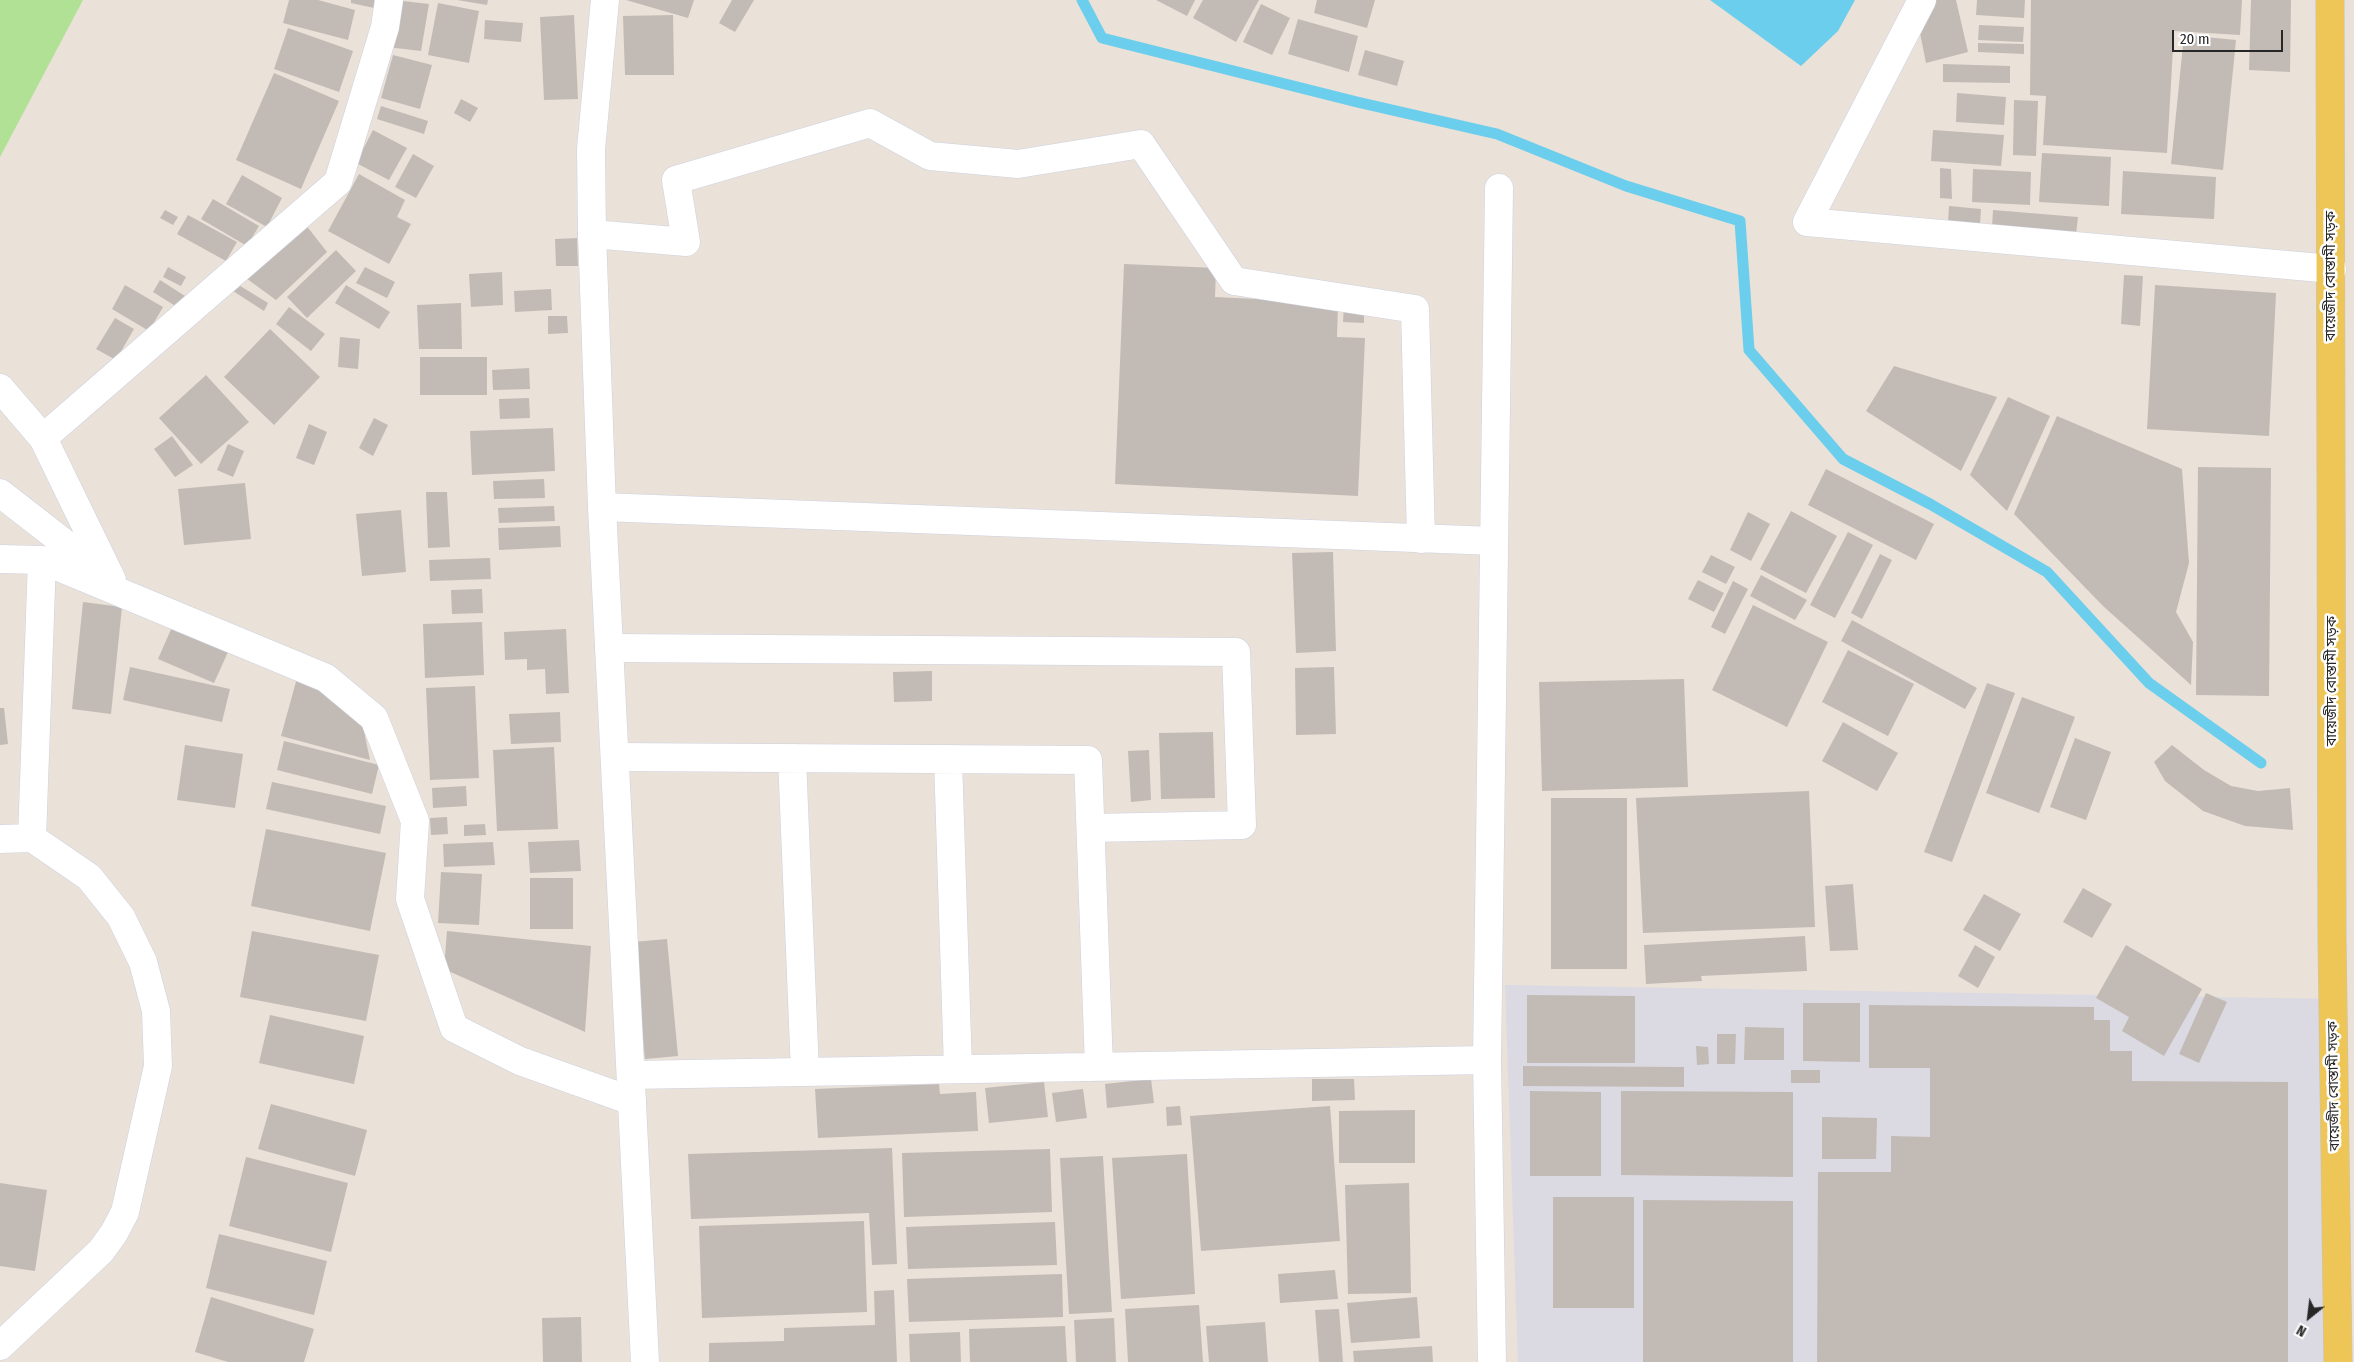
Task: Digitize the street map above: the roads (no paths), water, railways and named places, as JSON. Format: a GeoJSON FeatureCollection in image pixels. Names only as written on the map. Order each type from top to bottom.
{"type":"FeatureCollection","features":[{"type":"Feature","properties":{"kind":"main road","name":"বায়েজীদ বোস্তামী সড়ক"},"geometry":{"type":"LineString","coordinates":[[2330,0],[2332,938],[2338,1362]]}},
{"type":"Feature","properties":{"kind":"street"},"geometry":{"type":"LineString","coordinates":[[43,438],[338,182],[385,27],[389,0]]}},
{"type":"Feature","properties":{"kind":"street"},"geometry":{"type":"LineString","coordinates":[[605,0],[591,149],[592,234],[602,508],[645,1362]]}},
{"type":"Feature","properties":{"kind":"street"},"geometry":{"type":"LineString","coordinates":[[1922,0],[1807,222],[2332,269]]}},
{"type":"Feature","properties":{"kind":"street"},"geometry":{"type":"LineString","coordinates":[[592,234],[686,242],[676,180],[870,123],[930,156],[1018,164],[1141,144],[1234,281],[1415,309],[1421,539]]}},
{"type":"Feature","properties":{"kind":"street"},"geometry":{"type":"LineString","coordinates":[[1492,1362],[1488,1060],[1499,188]]}},
{"type":"Feature","properties":{"kind":"street"},"geometry":{"type":"LineString","coordinates":[[0,388],[43,438],[112,580],[0,493]]}},
{"type":"Feature","properties":{"kind":"street"},"geometry":{"type":"LineString","coordinates":[[602,508],[1494,541]]}},
{"type":"Feature","properties":{"kind":"street"},"geometry":{"type":"LineString","coordinates":[[0,559],[42,560],[326,678],[374,718],[415,821],[410,899],[454,1028],[520,1061],[631,1088],[805,1072],[1488,1060]]}},
{"type":"Feature","properties":{"kind":"street"},"geometry":{"type":"LineString","coordinates":[[32,838],[42,560]]}},
{"type":"Feature","properties":{"kind":"street"},"geometry":{"type":"LineString","coordinates":[[609,648],[1236,652],[1242,825],[1091,828]]}},
{"type":"Feature","properties":{"kind":"street"},"geometry":{"type":"LineString","coordinates":[[614,757],[1088,760],[1099,1067]]}},
{"type":"Feature","properties":{"kind":"street"},"geometry":{"type":"LineString","coordinates":[[792,758],[805,1072]]}},
{"type":"Feature","properties":{"kind":"street"},"geometry":{"type":"LineString","coordinates":[[948,759],[958,1069]]}},
{"type":"Feature","properties":{"kind":"street"},"geometry":{"type":"LineString","coordinates":[[0,840],[32,838],[89,877],[121,916],[143,962],[154,1003],[158,1066],[125,1212],[114,1233],[101,1251],[0,1346]]}},
{"type":"Feature","properties":{"kind":"water"},"geometry":{"type":"Polygon","coordinates":[[[1710,0],[1855,0],[1838,31],[1801,66],[1710,0]]]}},
{"type":"Feature","properties":{"kind":"waterway"},"geometry":{"type":"LineString","coordinates":[[1082,0],[1102,38],[1357,102],[1497,134],[1626,186],[1740,221],[1749,350],[1843,459],[1930,504],[2047,572],[2149,683],[2261,763]]}}]}
